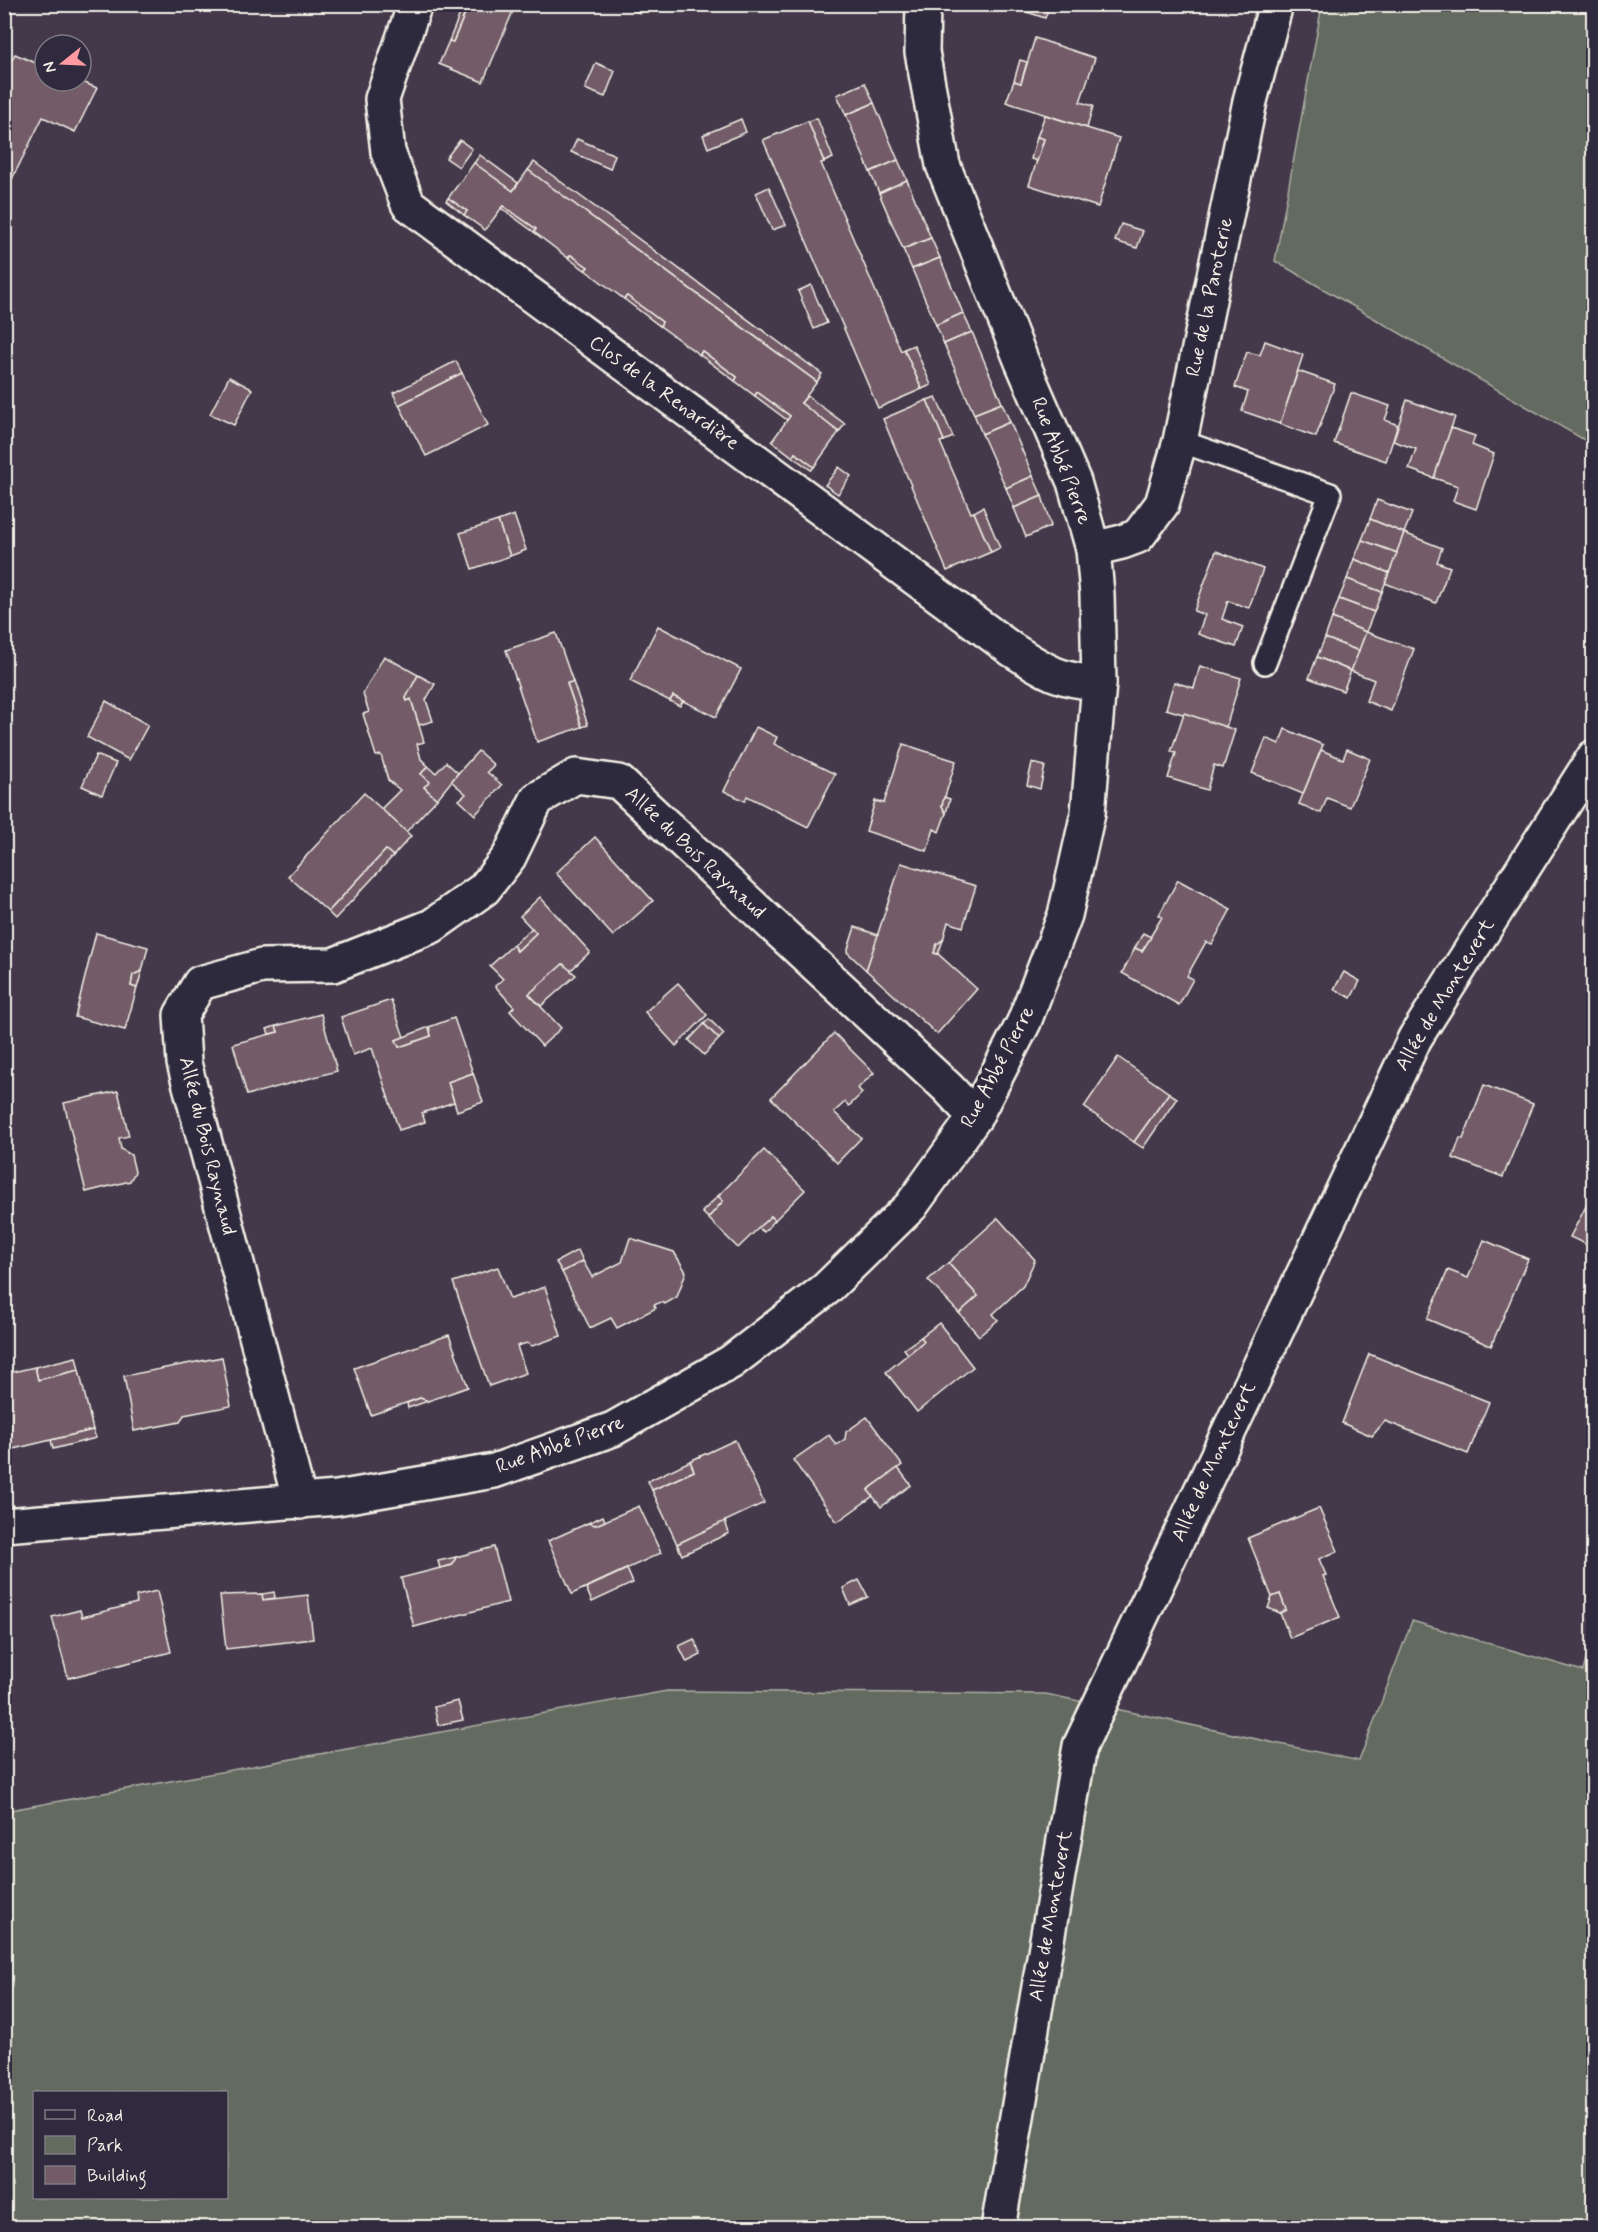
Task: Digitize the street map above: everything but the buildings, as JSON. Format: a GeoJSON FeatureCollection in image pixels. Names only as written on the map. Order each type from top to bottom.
{"type":"FeatureCollection","features":[{"type":"Feature","properties":{"kind":"street","name":"Clos de la Renardière"},"geometry":{"type":"LineString","coordinates":[[415,4],[382,99],[388,152],[408,204],[1011,649],[1050,674],[1076,681],[1099,683]]}},
{"type":"Feature","properties":{"kind":"street","name":"Rue Abbé Pierre"},"geometry":{"type":"LineString","coordinates":[[4,1525],[337,1498],[494,1471],[613,1429],[731,1362],[826,1289],[911,1206],[975,1117],[1024,1022],[1065,915],[1088,813],[1099,683],[1097,594],[1093,549],[1074,482],[1022,362],[943,165],[922,52],[923,4]]}},
{"type":"Feature","properties":{"kind":"street","name":"Rue de la Paroterie"},"geometry":{"type":"LineString","coordinates":[[1093,549],[1122,543],[1138,536],[1162,504],[1180,441],[1250,101],[1276,4]]}},
{"type":"Feature","properties":{"kind":"street","name":"Allée de Montevert"},"geometry":{"type":"LineString","coordinates":[[998,2228],[1080,1746],[1415,1038],[1593,757]]}},
{"type":"Feature","properties":{"kind":"street","name":"Allée du Bois Raynaud"},"geometry":{"type":"LineString","coordinates":[[300,1502],[184,1063],[181,1015],[200,983],[262,966],[333,965],[432,926],[484,889],[509,857],[537,799],[576,776],[619,782],[939,1080],[975,1117]]}},
{"type":"Feature","properties":{"kind":"street","name":"Rue Abbé Pierre"},"geometry":{"type":"LineString","coordinates":[[4,1508],[52,1522]]}},
{"type":"Feature","properties":{"kind":"lane"},"geometry":{"type":"LineString","coordinates":[[1180,441],[1330,494],[1265,663]]}},
{"type":"Feature","properties":{"kind":"green space"},"geometry":{"type":"Polygon","coordinates":[[[1322,5],[1593,5],[1593,445],[1275,261],[1322,5]]]}},
{"type":"Feature","properties":{"kind":"green space"},"geometry":{"type":"Polygon","coordinates":[[[1412,1621],[1583,1671],[1593,1635],[1593,2227],[5,2228],[5,1811],[667,1691],[1046,1694],[1359,1761],[1412,1621]]]}}]}
